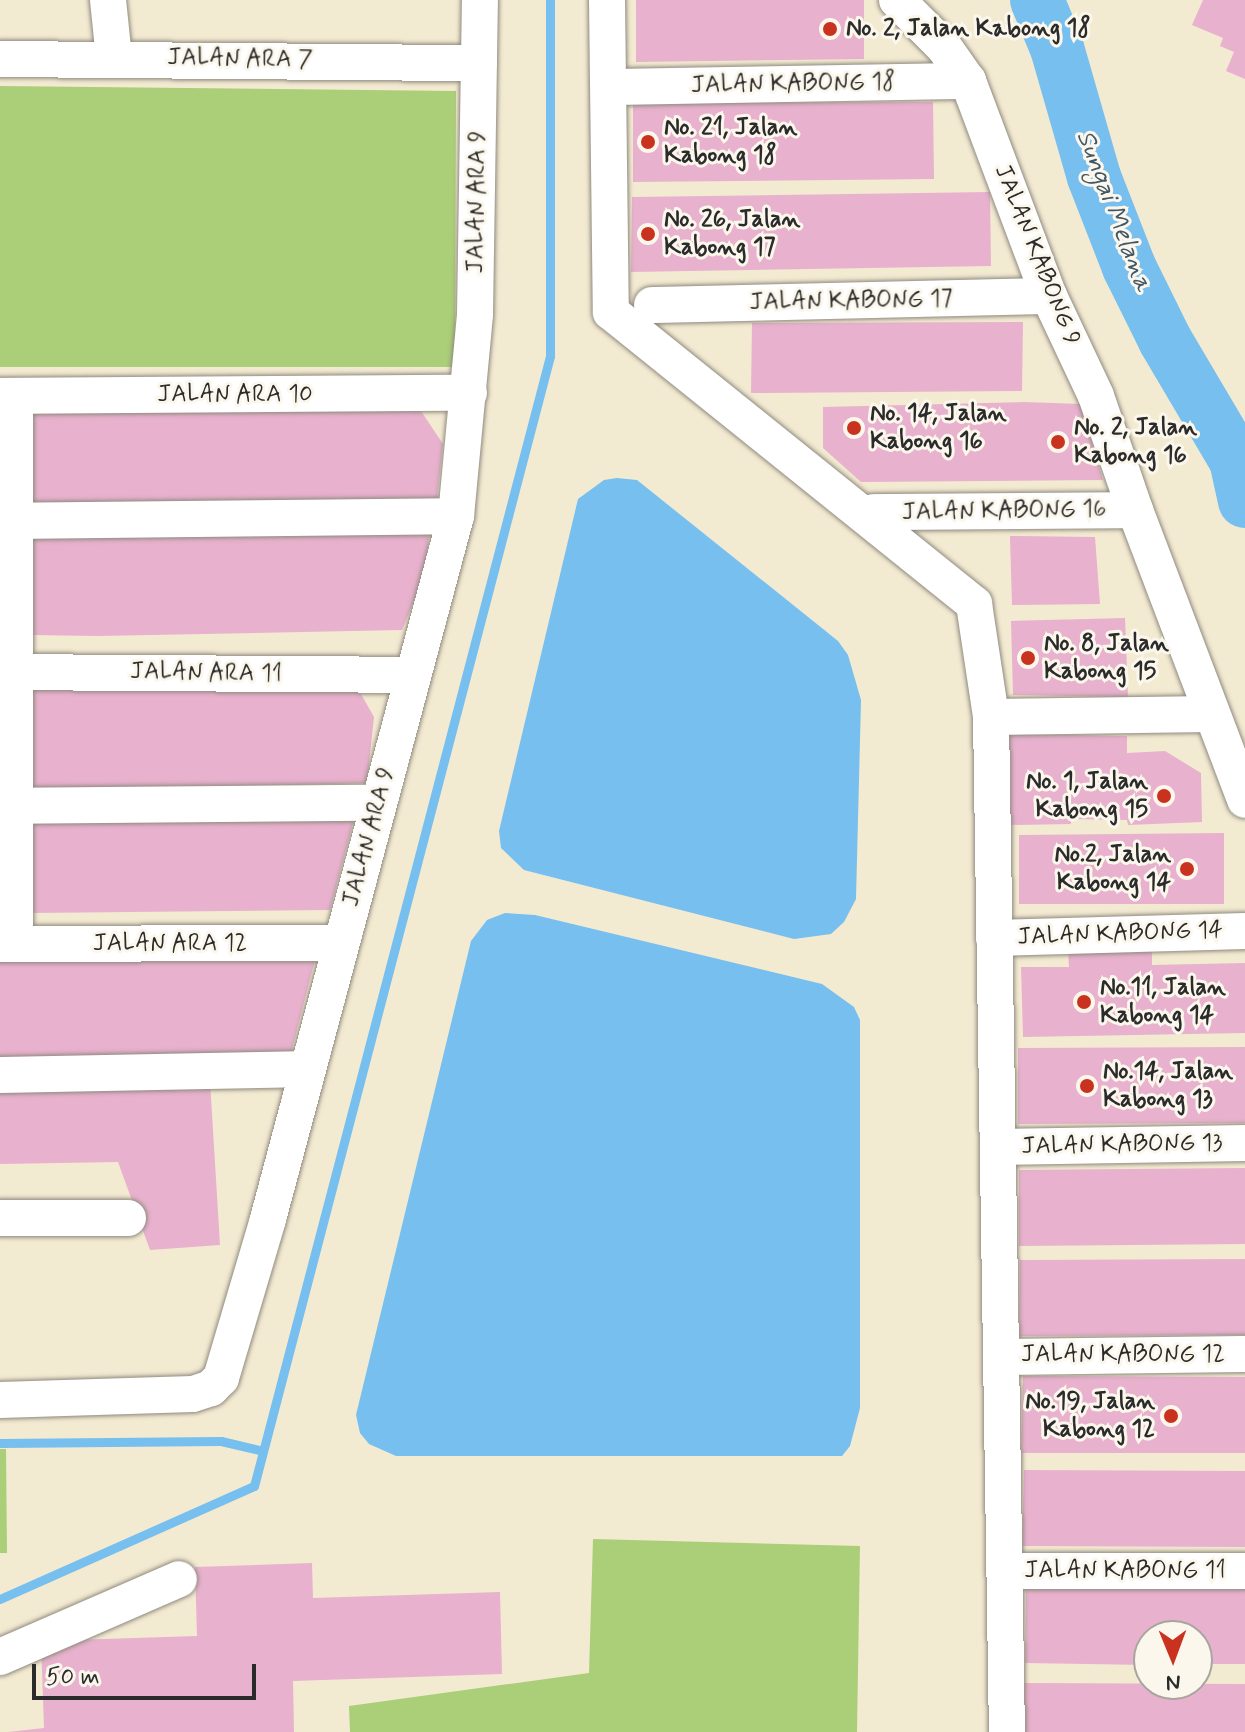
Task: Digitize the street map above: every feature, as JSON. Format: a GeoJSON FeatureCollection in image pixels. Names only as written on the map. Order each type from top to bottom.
{"type":"FeatureCollection","features":[{"type":"Feature","properties":{"kind":"street"},"geometry":{"type":"LineString","coordinates":[[108,0],[114,58]]}},
{"type":"Feature","properties":{"kind":"street","name":"JALAN ARA 9"},"geometry":{"type":"LineString","coordinates":[[0,1400],[193,1394],[211,1388],[221,1378],[456,516],[475,314],[480,0]]}},
{"type":"Feature","properties":{"kind":"street"},"geometry":{"type":"LineString","coordinates":[[607,0],[611,312],[974,604],[991,717],[1007,1732]]}},
{"type":"Feature","properties":{"kind":"street","name":"JALAN KABONG 9"},"geometry":{"type":"LineString","coordinates":[[897,0],[944,47],[968,81],[1049,296],[1096,396],[1135,510],[1245,800]]}},
{"type":"Feature","properties":{"kind":"street","name":"JALAN ARA 7"},"geometry":{"type":"LineString","coordinates":[[0,59],[479,63]]}},
{"type":"Feature","properties":{"kind":"street","name":"JALAN KABONG 18"},"geometry":{"type":"LineString","coordinates":[[618,87],[968,81]]}},
{"type":"Feature","properties":{"kind":"street","name":"JALAN KABONG 17"},"geometry":{"type":"LineString","coordinates":[[652,305],[1049,296]]}},
{"type":"Feature","properties":{"kind":"street","name":"JALAN ARA 10"},"geometry":{"type":"LineString","coordinates":[[8,396],[469,393]]}},
{"type":"Feature","properties":{"kind":"street"},"geometry":{"type":"LineString","coordinates":[[8,396],[8,944]]}},
{"type":"Feature","properties":{"kind":"street","name":"JALAN KABONG 16"},"geometry":{"type":"LineString","coordinates":[[874,512],[1135,510]]}},
{"type":"Feature","properties":{"kind":"street"},"geometry":{"type":"LineString","coordinates":[[8,521],[456,516]]}},
{"type":"Feature","properties":{"kind":"street","name":"JALAN ARA 11"},"geometry":{"type":"LineString","coordinates":[[8,672],[412,675]]}},
{"type":"Feature","properties":{"kind":"street"},"geometry":{"type":"LineString","coordinates":[[991,717],[1212,714]]}},
{"type":"Feature","properties":{"kind":"street"},"geometry":{"type":"LineString","coordinates":[[8,806],[378,803]]}},
{"type":"Feature","properties":{"kind":"street","name":"JALAN KABONG 14"},"geometry":{"type":"LineString","coordinates":[[994,938],[1245,931]]}},
{"type":"Feature","properties":{"kind":"street","name":"JALAN ARA 12"},"geometry":{"type":"LineString","coordinates":[[8,944],[340,943]]}},
{"type":"Feature","properties":{"kind":"street"},"geometry":{"type":"LineString","coordinates":[[0,1075],[306,1069]]}},
{"type":"Feature","properties":{"kind":"street","name":"JALAN KABONG 13"},"geometry":{"type":"LineString","coordinates":[[998,1147],[1245,1143]]}},
{"type":"Feature","properties":{"kind":"street"},"geometry":{"type":"LineString","coordinates":[[0,1218],[128,1218]]}},
{"type":"Feature","properties":{"kind":"street","name":"JALAN KABONG 12"},"geometry":{"type":"LineString","coordinates":[[1001,1357],[1245,1354]]}},
{"type":"Feature","properties":{"kind":"street","name":"JALAN KABONG 11"},"geometry":{"type":"LineString","coordinates":[[1004,1571],[1245,1571]]}},
{"type":"Feature","properties":{"kind":"street"},"geometry":{"type":"LineString","coordinates":[[0,1657],[179,1579]]}},
{"type":"Feature","properties":{"kind":"green space"},"geometry":{"type":"Polygon","coordinates":[[[0,86],[456,91],[455,367],[0,367],[0,86]]]}},
{"type":"Feature","properties":{"kind":"green space"},"geometry":{"type":"Polygon","coordinates":[[[0,1449],[6,1449],[7,1553],[0,1553],[0,1449]]]}},
{"type":"Feature","properties":{"kind":"green space"},"geometry":{"type":"Polygon","coordinates":[[[593,1539],[860,1546],[857,1732],[350,1732],[349,1706],[589,1673],[593,1539]]]}},
{"type":"Feature","properties":{"kind":"water"},"geometry":{"type":"Polygon","coordinates":[[[604,480],[637,480],[838,641],[848,655],[861,700],[856,899],[844,922],[831,934],[794,939],[524,870],[501,848],[499,831],[578,499],[604,480]]]}},
{"type":"Feature","properties":{"kind":"water"},"geometry":{"type":"Polygon","coordinates":[[[505,913],[535,915],[822,984],[854,1007],[860,1020],[860,1408],[850,1446],[842,1456],[396,1456],[369,1444],[360,1433],[356,1415],[471,941],[487,920],[505,913]]]}},
{"type":"Feature","properties":{"kind":"building"},"geometry":{"type":"Polygon","coordinates":[[[636,0],[864,0],[864,59],[636,62],[636,0]]]}},
{"type":"Feature","properties":{"kind":"building"},"geometry":{"type":"Polygon","coordinates":[[[1203,0],[1245,0],[1245,79],[1226,71],[1234,52],[1220,46],[1223,38],[1192,25],[1203,0]]]}},
{"type":"Feature","properties":{"kind":"building"},"geometry":{"type":"Polygon","coordinates":[[[933,102],[934,179],[633,182],[633,103],[933,102]]]}},
{"type":"Feature","properties":{"kind":"building"},"geometry":{"type":"Polygon","coordinates":[[[990,192],[991,266],[631,272],[632,197],[990,192]]]}},
{"type":"Feature","properties":{"kind":"building"},"geometry":{"type":"Polygon","coordinates":[[[1023,322],[1022,391],[751,393],[752,323],[1023,322]]]}},
{"type":"Feature","properties":{"kind":"building"},"geometry":{"type":"Polygon","coordinates":[[[1024,402],[1081,404],[1103,480],[861,482],[823,448],[823,407],[1024,402]]]}},
{"type":"Feature","properties":{"kind":"building"},"geometry":{"type":"Polygon","coordinates":[[[29,408],[421,411],[443,444],[436,507],[29,513],[29,408]]]}},
{"type":"Feature","properties":{"kind":"building"},"geometry":{"type":"Polygon","coordinates":[[[27,533],[429,533],[426,572],[402,630],[98,636],[30,635],[27,533]]]}},
{"type":"Feature","properties":{"kind":"building"},"geometry":{"type":"Polygon","coordinates":[[[1010,536],[1095,537],[1100,604],[1012,605],[1010,536]]]}},
{"type":"Feature","properties":{"kind":"building"},"geometry":{"type":"Polygon","coordinates":[[[1125,618],[1128,697],[1013,695],[1011,621],[1125,618]]]}},
{"type":"Feature","properties":{"kind":"building"},"geometry":{"type":"Polygon","coordinates":[[[30,684],[357,687],[374,717],[367,783],[31,792],[30,684]]]}},
{"type":"Feature","properties":{"kind":"building"},"geometry":{"type":"Polygon","coordinates":[[[1009,734],[1127,736],[1127,753],[1165,751],[1201,773],[1202,822],[1128,825],[1127,820],[1071,819],[1071,824],[1009,825],[1009,734]]]}},
{"type":"Feature","properties":{"kind":"building"},"geometry":{"type":"Polygon","coordinates":[[[29,809],[355,815],[330,910],[31,913],[29,809]]]}},
{"type":"Feature","properties":{"kind":"building"},"geometry":{"type":"Polygon","coordinates":[[[1224,833],[1224,904],[1019,904],[1019,835],[1224,833]]]}},
{"type":"Feature","properties":{"kind":"building"},"geometry":{"type":"Polygon","coordinates":[[[1152,948],[1152,965],[1245,963],[1245,1033],[1023,1037],[1021,967],[1069,967],[1068,951],[1152,948]]]}},
{"type":"Feature","properties":{"kind":"building"},"geometry":{"type":"Polygon","coordinates":[[[315,960],[290,1057],[0,1061],[0,962],[315,960]]]}},
{"type":"Feature","properties":{"kind":"building"},"geometry":{"type":"Polygon","coordinates":[[[1245,1047],[1245,1123],[1018,1124],[1018,1048],[1245,1047]]]}},
{"type":"Feature","properties":{"kind":"building"},"geometry":{"type":"Polygon","coordinates":[[[210,1081],[220,1245],[150,1250],[118,1162],[0,1164],[0,1083],[210,1081]]]}},
{"type":"Feature","properties":{"kind":"building"},"geometry":{"type":"Polygon","coordinates":[[[1245,1168],[1245,1244],[1019,1246],[1019,1170],[1245,1168]]]}},
{"type":"Feature","properties":{"kind":"building"},"geometry":{"type":"Polygon","coordinates":[[[1245,1259],[1245,1335],[1019,1336],[1020,1260],[1245,1259]]]}},
{"type":"Feature","properties":{"kind":"building"},"geometry":{"type":"Polygon","coordinates":[[[1023,1376],[1245,1377],[1245,1453],[1021,1453],[1023,1376]]]}},
{"type":"Feature","properties":{"kind":"building"},"geometry":{"type":"Polygon","coordinates":[[[1024,1470],[1245,1471],[1245,1547],[1022,1546],[1024,1470]]]}},
{"type":"Feature","properties":{"kind":"building"},"geometry":{"type":"Polygon","coordinates":[[[312,1563],[313,1598],[500,1592],[502,1674],[293,1681],[294,1732],[8,1732],[44,1728],[41,1641],[197,1636],[195,1567],[312,1563]]]}},
{"type":"Feature","properties":{"kind":"building"},"geometry":{"type":"Polygon","coordinates":[[[1026,1587],[1245,1588],[1245,1664],[1213,1664],[1213,1620],[1133,1620],[1133,1665],[1025,1663],[1026,1587]]]}},
{"type":"Feature","properties":{"kind":"building"},"geometry":{"type":"Polygon","coordinates":[[[1024,1683],[1133,1683],[1133,1700],[1213,1700],[1213,1684],[1245,1684],[1245,1732],[1023,1732],[1024,1683]]]}},
{"type":"Feature","properties":{"kind":"waterway"},"geometry":{"type":"LineString","coordinates":[[0,1599],[254,1486],[550,356],[550,0]]}},
{"type":"Feature","properties":{"kind":"waterway","name":"Sungai Melana"},"geometry":{"type":"LineString","coordinates":[[1037,0],[1057,48],[1094,177],[1129,267],[1165,340],[1236,460],[1245,501]]}},
{"type":"Feature","properties":{"kind":"waterway"},"geometry":{"type":"LineString","coordinates":[[0,1443],[221,1441],[263,1451]]}},
{"type":"Feature","properties":{"kind":"place","name":"No. 2, Jalan Kabong 18"},"geometry":{"type":"Point","coordinates":[830,29]}},
{"type":"Feature","properties":{"kind":"place","name":"No. 21, Jalan Kabong 18"},"geometry":{"type":"Point","coordinates":[648,142]}},
{"type":"Feature","properties":{"kind":"place","name":"No. 26, Jalan Kabong 17"},"geometry":{"type":"Point","coordinates":[648,234]}},
{"type":"Feature","properties":{"kind":"place","name":"No. 14, Jalan Kabong 16"},"geometry":{"type":"Point","coordinates":[854,428]}},
{"type":"Feature","properties":{"kind":"place","name":"No. 2, Jalan Kabong 16"},"geometry":{"type":"Point","coordinates":[1058,442]}},
{"type":"Feature","properties":{"kind":"place","name":"No. 8, Jalan Kabong 15"},"geometry":{"type":"Point","coordinates":[1028,658]}},
{"type":"Feature","properties":{"kind":"place","name":"No. 1, Jalan Kabong 15"},"geometry":{"type":"Point","coordinates":[1164,796]}},
{"type":"Feature","properties":{"kind":"place","name":"No.2, Jalan Kabong 14"},"geometry":{"type":"Point","coordinates":[1187,869]}},
{"type":"Feature","properties":{"kind":"place","name":"No.11, Jalan Kabong 14"},"geometry":{"type":"Point","coordinates":[1084,1002]}},
{"type":"Feature","properties":{"kind":"place","name":"No.14, Jalan Kabong 13"},"geometry":{"type":"Point","coordinates":[1087,1086]}},
{"type":"Feature","properties":{"kind":"place","name":"No.19, Jalan Kabong 12"},"geometry":{"type":"Point","coordinates":[1171,1416]}}]}
